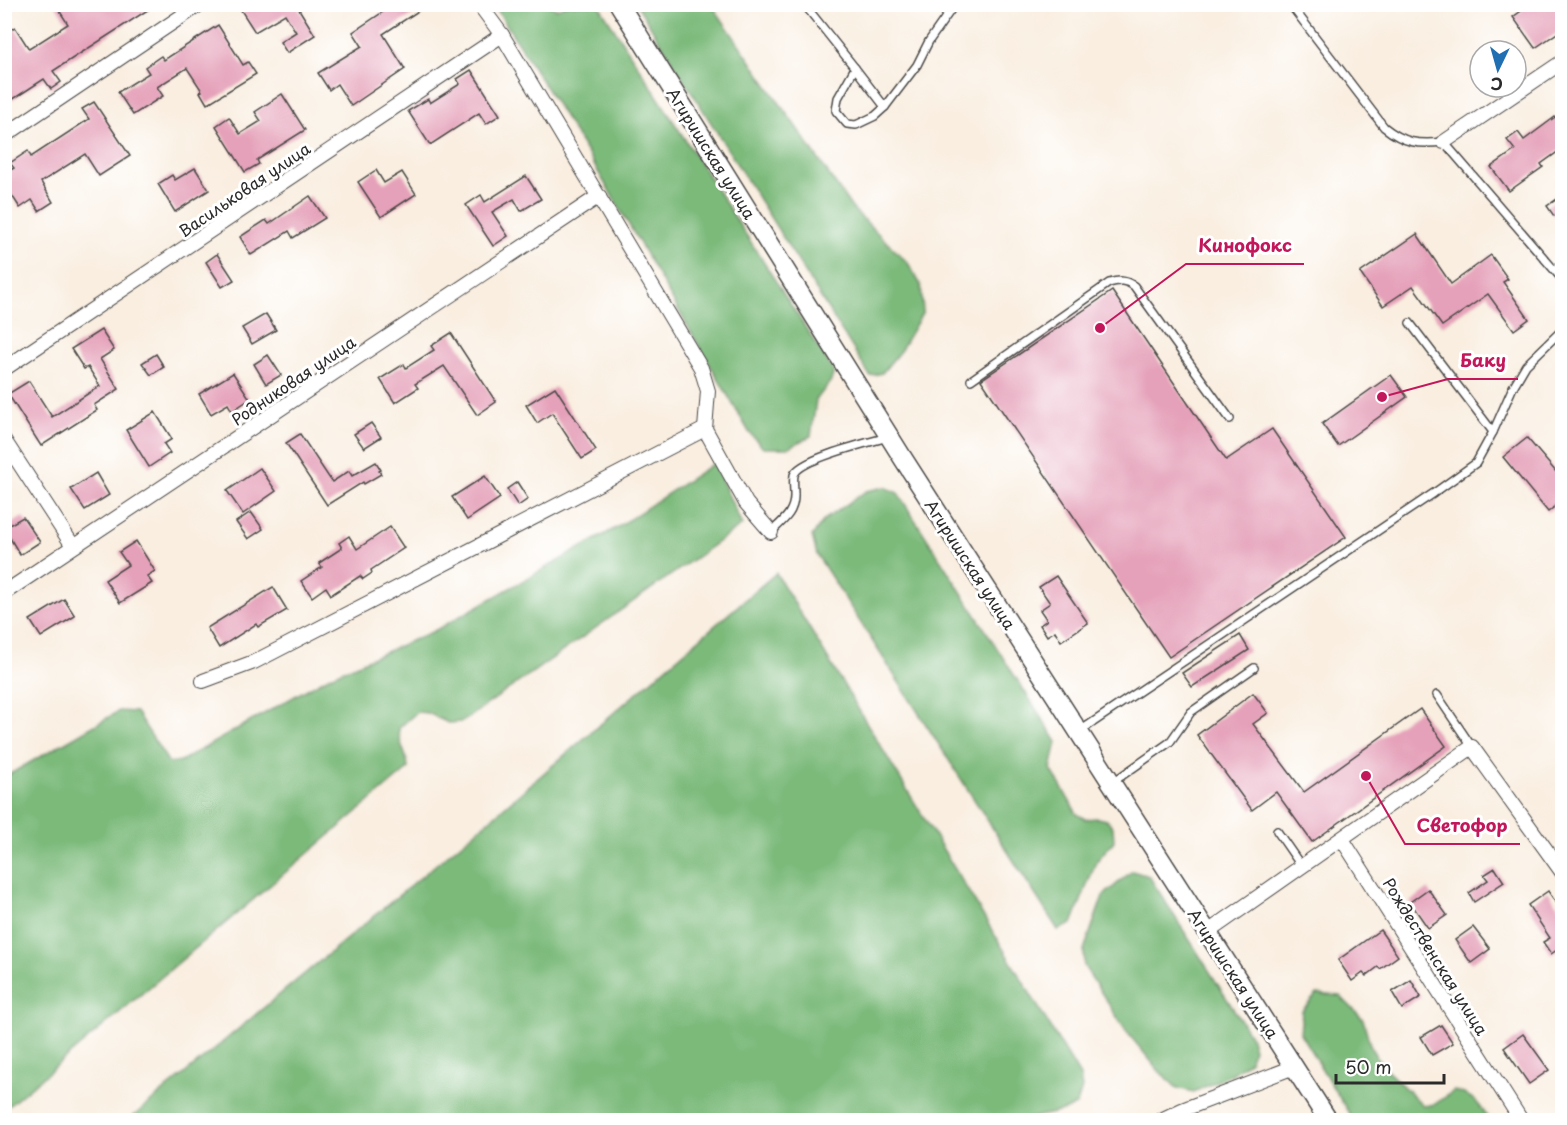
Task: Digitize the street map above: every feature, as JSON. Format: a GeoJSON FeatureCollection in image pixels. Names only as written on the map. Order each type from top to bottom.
{"type":"FeatureCollection","features":[{"type":"Feature","properties":{"kind":"street"},"geometry":{"type":"LineString","coordinates":[[4,136],[200,4]]}},
{"type":"Feature","properties":{"kind":"street"},"geometry":{"type":"LineString","coordinates":[[479,4],[502,35],[701,368],[708,391],[705,429],[746,503],[771,532]]}},
{"type":"Feature","properties":{"kind":"street","name":"Агиришская улица"},"geometry":{"type":"LineString","coordinates":[[619,4],[1078,733],[1328,1120]]}},
{"type":"Feature","properties":{"kind":"street","name":"Васильковая улица"},"geometry":{"type":"LineString","coordinates":[[4,369],[502,35]]}},
{"type":"Feature","properties":{"kind":"street"},"geometry":{"type":"LineString","coordinates":[[1444,142],[1563,62]]}},
{"type":"Feature","properties":{"kind":"street","name":"Родниковая улица"},"geometry":{"type":"LineString","coordinates":[[4,593],[599,196]]}},
{"type":"Feature","properties":{"kind":"street"},"geometry":{"type":"LineString","coordinates":[[203,681],[254,662],[705,429]]}},
{"type":"Feature","properties":{"kind":"street"},"geometry":{"type":"LineString","coordinates":[[4,440],[74,546]]}},
{"type":"Feature","properties":{"kind":"street"},"geometry":{"type":"LineString","coordinates":[[1208,932],[1472,747],[1563,872]]}},
{"type":"Feature","properties":{"kind":"street","name":"Рождественская улица"},"geometry":{"type":"LineString","coordinates":[[1342,839],[1521,1120]]}},
{"type":"Feature","properties":{"kind":"street"},"geometry":{"type":"LineString","coordinates":[[1161,1120],[1294,1067]]}},
{"type":"Feature","properties":{"kind":"lane"},"geometry":{"type":"LineString","coordinates":[[804,4],[885,107]]}},
{"type":"Feature","properties":{"kind":"lane"},"geometry":{"type":"LineString","coordinates":[[855,68],[836,105],[836,111],[847,124],[856,125],[875,116],[885,107],[917,65],[928,41],[955,4]]}},
{"type":"Feature","properties":{"kind":"lane"},"geometry":{"type":"LineString","coordinates":[[1290,4],[1384,127],[1398,138],[1413,143],[1444,142],[1563,279]]}},
{"type":"Feature","properties":{"kind":"lane"},"geometry":{"type":"LineString","coordinates":[[971,380],[1109,282],[1128,282],[1134,286],[1230,419]]}},
{"type":"Feature","properties":{"kind":"lane"},"geometry":{"type":"LineString","coordinates":[[1410,323],[1493,432]]}},
{"type":"Feature","properties":{"kind":"lane"},"geometry":{"type":"LineString","coordinates":[[1078,733],[1476,463],[1513,387],[1527,365],[1563,330]]}},
{"type":"Feature","properties":{"kind":"lane"},"geometry":{"type":"LineString","coordinates":[[771,532],[792,511],[795,473],[800,467],[839,452],[890,437]]}},
{"type":"Feature","properties":{"kind":"lane"},"geometry":{"type":"LineString","coordinates":[[1111,783],[1170,742],[1191,712],[1254,668]]}},
{"type":"Feature","properties":{"kind":"lane"},"geometry":{"type":"LineString","coordinates":[[1437,695],[1472,747]]}},
{"type":"Feature","properties":{"kind":"lane"},"geometry":{"type":"LineString","coordinates":[[1277,831],[1302,867]]}},
{"type":"Feature","properties":{"kind":"green space"},"geometry":{"type":"Polygon","coordinates":[[[494,5],[548,5],[556,9],[567,5],[599,5],[834,372],[831,381],[816,400],[811,436],[788,448],[763,448],[749,432],[589,156],[494,5]]]}},
{"type":"Feature","properties":{"kind":"green space"},"geometry":{"type":"Polygon","coordinates":[[[637,5],[712,5],[852,208],[908,263],[921,285],[923,312],[900,351],[882,373],[870,376],[637,5]]]}},
{"type":"Feature","properties":{"kind":"green space"},"geometry":{"type":"Polygon","coordinates":[[[714,463],[742,525],[462,722],[448,723],[428,713],[417,712],[399,728],[408,769],[5,1109],[5,776],[119,711],[136,712],[169,763],[181,761],[330,676],[434,631],[616,528],[714,463]]]}},
{"type":"Feature","properties":{"kind":"green space"},"geometry":{"type":"Polygon","coordinates":[[[885,487],[898,493],[1057,742],[1051,769],[1077,814],[1085,819],[1107,820],[1113,827],[1114,841],[1096,862],[1072,924],[1058,930],[817,555],[812,536],[824,520],[866,491],[885,487]]]}},
{"type":"Feature","properties":{"kind":"green space"},"geometry":{"type":"Polygon","coordinates":[[[776,573],[1080,1076],[1082,1088],[1077,1104],[1067,1110],[1022,1120],[129,1120],[487,822],[776,573]]]}},
{"type":"Feature","properties":{"kind":"green space"},"geometry":{"type":"Polygon","coordinates":[[[1132,871],[1149,876],[1250,1035],[1254,1049],[1249,1061],[1232,1074],[1194,1092],[1177,1088],[1159,1071],[1126,1031],[1084,966],[1084,950],[1103,896],[1132,871]]]}},
{"type":"Feature","properties":{"kind":"green space"},"geometry":{"type":"Polygon","coordinates":[[[1317,994],[1340,996],[1363,1019],[1371,1048],[1382,1066],[1424,1106],[1435,1104],[1454,1091],[1475,1101],[1489,1120],[1409,1120],[1406,1116],[1399,1120],[1353,1120],[1300,1033],[1302,1011],[1317,994]]]}},
{"type":"Feature","properties":{"kind":"building"},"geometry":{"type":"Polygon","coordinates":[[[55,4],[157,4],[53,71],[61,82],[51,89],[44,79],[4,105],[4,33],[15,27],[29,49],[68,24],[55,4]]]}},
{"type":"Feature","properties":{"kind":"building"},"geometry":{"type":"Polygon","coordinates":[[[237,4],[299,4],[297,6],[315,35],[287,53],[280,42],[296,32],[285,14],[255,32],[237,4]]]}},
{"type":"Feature","properties":{"kind":"building"},"geometry":{"type":"Polygon","coordinates":[[[395,4],[429,4],[383,34],[405,69],[351,106],[337,84],[329,90],[318,73],[362,46],[353,32],[395,4]]]}},
{"type":"Feature","properties":{"kind":"building"},"geometry":{"type":"Polygon","coordinates":[[[1531,4],[1563,4],[1563,29],[1535,48],[1513,17],[1531,4]]]}},
{"type":"Feature","properties":{"kind":"building"},"geometry":{"type":"Polygon","coordinates":[[[218,25],[243,65],[248,62],[256,74],[207,104],[200,92],[202,91],[187,68],[157,87],[163,96],[133,115],[118,92],[149,73],[145,67],[161,56],[164,60],[218,25]]]}},
{"type":"Feature","properties":{"kind":"building"},"geometry":{"type":"Polygon","coordinates":[[[471,70],[500,115],[486,124],[479,113],[430,145],[408,111],[428,99],[430,103],[460,84],[457,79],[471,70]]]}},
{"type":"Feature","properties":{"kind":"building"},"geometry":{"type":"Polygon","coordinates":[[[282,94],[305,130],[257,160],[259,164],[245,172],[216,126],[229,117],[240,134],[261,121],[255,112],[282,94]]]}},
{"type":"Feature","properties":{"kind":"building"},"geometry":{"type":"Polygon","coordinates":[[[94,102],[130,156],[99,176],[85,154],[41,182],[53,202],[39,211],[32,200],[20,208],[4,183],[4,174],[14,168],[10,163],[28,151],[31,157],[89,119],[82,109],[94,102]]]}},
{"type":"Feature","properties":{"kind":"building"},"geometry":{"type":"Polygon","coordinates":[[[1555,117],[1563,127],[1563,148],[1541,164],[1543,167],[1509,191],[1491,167],[1515,150],[1507,140],[1518,132],[1524,140],[1555,117]]]}},
{"type":"Feature","properties":{"kind":"building"},"geometry":{"type":"Polygon","coordinates":[[[195,168],[209,190],[175,212],[158,184],[172,175],[175,180],[195,168]]]}},
{"type":"Feature","properties":{"kind":"building"},"geometry":{"type":"Polygon","coordinates":[[[376,170],[384,183],[402,172],[416,194],[381,217],[358,182],[376,170]]]}},
{"type":"Feature","properties":{"kind":"building"},"geometry":{"type":"Polygon","coordinates":[[[526,176],[541,199],[521,211],[514,199],[492,212],[508,236],[493,246],[466,205],[481,195],[485,202],[526,176]]]}},
{"type":"Feature","properties":{"kind":"building"},"geometry":{"type":"Polygon","coordinates":[[[1563,195],[1563,210],[1554,216],[1547,206],[1563,195]]]}},
{"type":"Feature","properties":{"kind":"building"},"geometry":{"type":"Polygon","coordinates":[[[310,196],[325,218],[293,238],[289,231],[251,255],[240,237],[266,220],[269,224],[310,196]]]}},
{"type":"Feature","properties":{"kind":"building"},"geometry":{"type":"Polygon","coordinates":[[[1417,234],[1451,284],[1491,255],[1508,279],[1503,282],[1529,319],[1514,330],[1488,294],[1442,326],[1413,286],[1383,306],[1360,273],[1417,234]]]}},
{"type":"Feature","properties":{"kind":"building"},"geometry":{"type":"Polygon","coordinates":[[[217,254],[234,280],[222,287],[206,262],[217,254]]]}},
{"type":"Feature","properties":{"kind":"building"},"geometry":{"type":"Polygon","coordinates":[[[1112,291],[1226,460],[1272,429],[1346,537],[1169,657],[981,380],[1112,291]]]}},
{"type":"Feature","properties":{"kind":"building"},"geometry":{"type":"Polygon","coordinates":[[[266,314],[276,330],[252,344],[242,328],[266,314]]]}},
{"type":"Feature","properties":{"kind":"building"},"geometry":{"type":"Polygon","coordinates":[[[101,330],[114,350],[100,359],[119,389],[94,405],[97,410],[41,446],[8,394],[29,381],[52,417],[100,386],[88,367],[84,369],[71,349],[101,330]]]}},
{"type":"Feature","properties":{"kind":"building"},"geometry":{"type":"Polygon","coordinates":[[[451,333],[496,402],[477,415],[444,366],[415,384],[418,388],[395,403],[380,379],[404,364],[406,368],[434,350],[431,346],[451,333]]]}},
{"type":"Feature","properties":{"kind":"building"},"geometry":{"type":"Polygon","coordinates":[[[156,354],[164,367],[151,375],[142,363],[156,354]]]}},
{"type":"Feature","properties":{"kind":"building"},"geometry":{"type":"Polygon","coordinates":[[[268,355],[281,375],[266,384],[254,364],[268,355]]]}},
{"type":"Feature","properties":{"kind":"building"},"geometry":{"type":"Polygon","coordinates":[[[233,373],[250,399],[232,411],[228,404],[211,414],[199,394],[233,373]]]}},
{"type":"Feature","properties":{"kind":"building"},"geometry":{"type":"Polygon","coordinates":[[[1391,375],[1407,397],[1338,446],[1322,424],[1391,375]]]}},
{"type":"Feature","properties":{"kind":"building"},"geometry":{"type":"Polygon","coordinates":[[[555,387],[596,450],[582,459],[552,413],[537,423],[526,405],[555,387]]]}},
{"type":"Feature","properties":{"kind":"building"},"geometry":{"type":"Polygon","coordinates":[[[155,412],[172,439],[164,444],[170,453],[149,467],[126,430],[155,412]]]}},
{"type":"Feature","properties":{"kind":"building"},"geometry":{"type":"Polygon","coordinates":[[[371,423],[381,437],[364,448],[354,434],[371,423]]]}},
{"type":"Feature","properties":{"kind":"building"},"geometry":{"type":"Polygon","coordinates":[[[300,434],[332,482],[349,471],[352,476],[376,462],[381,474],[364,484],[363,482],[327,505],[286,443],[300,434]]]}},
{"type":"Feature","properties":{"kind":"building"},"geometry":{"type":"Polygon","coordinates":[[[1527,438],[1563,480],[1563,500],[1548,512],[1503,457],[1527,438]]]}},
{"type":"Feature","properties":{"kind":"building"},"geometry":{"type":"Polygon","coordinates":[[[260,468],[276,491],[243,514],[227,491],[260,468]]]}},
{"type":"Feature","properties":{"kind":"building"},"geometry":{"type":"Polygon","coordinates":[[[96,473],[109,495],[85,510],[71,489],[96,473]]]}},
{"type":"Feature","properties":{"kind":"building"},"geometry":{"type":"Polygon","coordinates":[[[485,476],[500,498],[467,520],[452,497],[485,476]]]}},
{"type":"Feature","properties":{"kind":"building"},"geometry":{"type":"Polygon","coordinates":[[[517,482],[528,499],[518,506],[507,489],[517,482]]]}},
{"type":"Feature","properties":{"kind":"building"},"geometry":{"type":"Polygon","coordinates":[[[251,512],[263,529],[248,539],[236,522],[251,512]]]}},
{"type":"Feature","properties":{"kind":"building"},"geometry":{"type":"Polygon","coordinates":[[[23,517],[40,542],[20,555],[4,528],[23,517]]]}},
{"type":"Feature","properties":{"kind":"building"},"geometry":{"type":"Polygon","coordinates":[[[390,527],[404,548],[371,570],[372,573],[363,579],[360,576],[331,595],[326,587],[312,597],[301,581],[322,567],[319,563],[342,548],[339,543],[349,536],[357,549],[390,527]]]}},
{"type":"Feature","properties":{"kind":"building"},"geometry":{"type":"Polygon","coordinates":[[[136,541],[155,571],[147,576],[152,583],[120,603],[105,580],[128,565],[119,552],[136,541]]]}},
{"type":"Feature","properties":{"kind":"building"},"geometry":{"type":"Polygon","coordinates":[[[1056,576],[1088,623],[1061,641],[1055,631],[1047,636],[1040,625],[1047,620],[1040,610],[1050,603],[1039,587],[1056,576]]]}},
{"type":"Feature","properties":{"kind":"building"},"geometry":{"type":"Polygon","coordinates":[[[273,587],[287,610],[258,627],[256,624],[219,648],[207,628],[273,587]]]}},
{"type":"Feature","properties":{"kind":"building"},"geometry":{"type":"Polygon","coordinates":[[[64,599],[75,616],[41,637],[30,620],[64,599]]]}},
{"type":"Feature","properties":{"kind":"building"},"geometry":{"type":"Polygon","coordinates":[[[1240,635],[1249,650],[1192,687],[1182,673],[1240,635]]]}},
{"type":"Feature","properties":{"kind":"building"},"geometry":{"type":"Polygon","coordinates":[[[1253,693],[1268,713],[1253,724],[1304,792],[1420,709],[1446,746],[1312,842],[1276,792],[1252,810],[1197,735],[1253,693]]]}},
{"type":"Feature","properties":{"kind":"building"},"geometry":{"type":"Polygon","coordinates":[[[1495,868],[1504,882],[1474,902],[1469,893],[1488,880],[1484,875],[1495,868]]]}},
{"type":"Feature","properties":{"kind":"building"},"geometry":{"type":"Polygon","coordinates":[[[1428,889],[1447,915],[1428,928],[1410,902],[1428,889]]]}},
{"type":"Feature","properties":{"kind":"building"},"geometry":{"type":"Polygon","coordinates":[[[1548,891],[1563,913],[1563,957],[1557,950],[1551,954],[1543,942],[1550,938],[1528,905],[1548,891]]]}},
{"type":"Feature","properties":{"kind":"building"},"geometry":{"type":"Polygon","coordinates":[[[1473,927],[1490,949],[1471,963],[1455,940],[1473,927]]]}},
{"type":"Feature","properties":{"kind":"building"},"geometry":{"type":"Polygon","coordinates":[[[1380,930],[1398,956],[1380,969],[1378,967],[1366,976],[1363,973],[1352,981],[1338,960],[1380,930]]]}},
{"type":"Feature","properties":{"kind":"building"},"geometry":{"type":"Polygon","coordinates":[[[1411,980],[1421,997],[1402,1009],[1392,992],[1411,980]]]}},
{"type":"Feature","properties":{"kind":"building"},"geometry":{"type":"Polygon","coordinates":[[[1441,1025],[1453,1043],[1432,1055],[1421,1037],[1441,1025]]]}},
{"type":"Feature","properties":{"kind":"building"},"geometry":{"type":"Polygon","coordinates":[[[1523,1034],[1549,1070],[1529,1084],[1504,1048],[1523,1034]]]}},
{"type":"Feature","properties":{"kind":"place","name":"Кинофокс"},"geometry":{"type":"Point","coordinates":[1100,328]}},
{"type":"Feature","properties":{"kind":"place","name":"Баку"},"geometry":{"type":"Point","coordinates":[1382,397]}},
{"type":"Feature","properties":{"kind":"place","name":"Светофор"},"geometry":{"type":"Point","coordinates":[1366,776]}}]}
